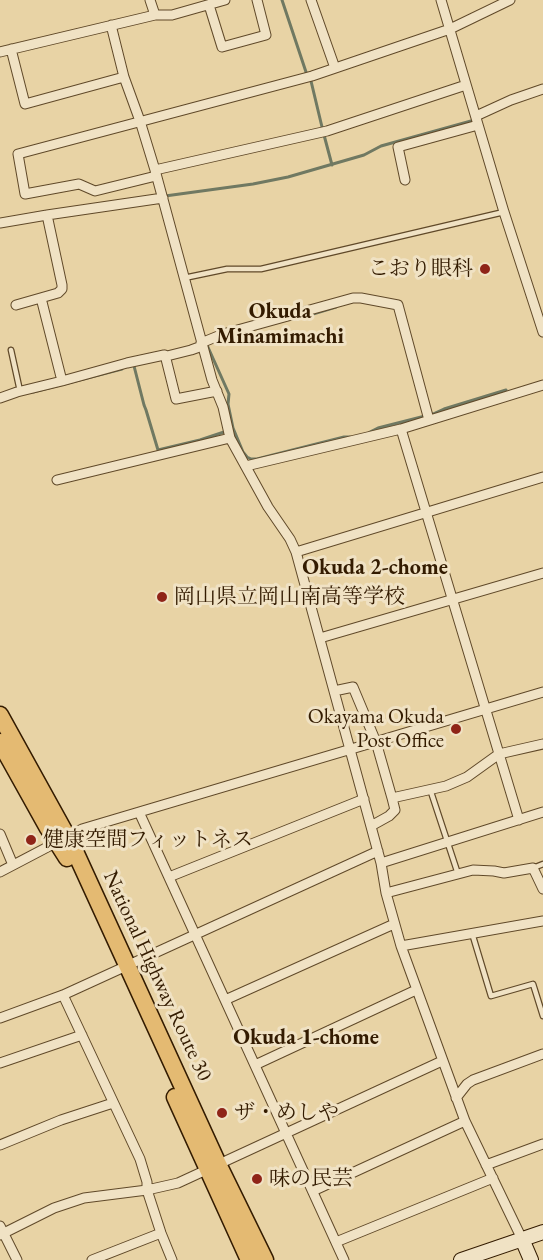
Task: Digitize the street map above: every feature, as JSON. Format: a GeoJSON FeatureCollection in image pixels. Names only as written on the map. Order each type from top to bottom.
{"type":"FeatureCollection","features":[{"type":"Feature","properties":{"kind":"highway","name":"National Highway Route 30"},"geometry":{"type":"LineString","coordinates":[[0,715],[62,839]]}},
{"type":"Feature","properties":{"kind":"highway","name":"National Highway Route 30"},"geometry":{"type":"LineString","coordinates":[[0,742],[62,839],[103,910],[122,968],[213,1166],[249,1260]]}},
{"type":"Feature","properties":{"kind":"highway","name":"National Highway Route 30"},"geometry":{"type":"LineString","coordinates":[[213,1166],[264,1260]]}},
{"type":"Feature","properties":{"kind":"street"},"geometry":{"type":"LineString","coordinates":[[150,0],[154,15]]}},
{"type":"Feature","properties":{"kind":"street"},"geometry":{"type":"LineString","coordinates":[[0,52],[154,15],[172,15],[225,0]]}},
{"type":"Feature","properties":{"kind":"street"},"geometry":{"type":"LineString","coordinates":[[209,5],[222,47],[266,34],[257,0]]}},
{"type":"Feature","properties":{"kind":"street"},"geometry":{"type":"LineString","coordinates":[[312,0],[335,68]]}},
{"type":"Feature","properties":{"kind":"street"},"geometry":{"type":"LineString","coordinates":[[441,0],[504,212],[543,332]]}},
{"type":"Feature","properties":{"kind":"street"},"geometry":{"type":"LineString","coordinates":[[466,85],[327,131],[155,173],[95,191],[79,184],[25,194],[18,154],[312,76],[450,29],[510,0]]}},
{"type":"Feature","properties":{"kind":"street"},"geometry":{"type":"LineString","coordinates":[[111,25],[124,77],[163,198],[230,438],[296,552],[351,749],[401,946],[465,1121],[531,1260]]}},
{"type":"Feature","properties":{"kind":"street"},"geometry":{"type":"LineString","coordinates":[[11,49],[25,104],[124,77]]}},
{"type":"Feature","properties":{"kind":"street"},"geometry":{"type":"LineString","coordinates":[[405,180],[398,147],[477,120],[511,100],[543,89]]}},
{"type":"Feature","properties":{"kind":"street"},"geometry":{"type":"LineString","coordinates":[[0,224],[163,198]]}},
{"type":"Feature","properties":{"kind":"street"},"geometry":{"type":"LineString","coordinates":[[16,305],[62,290],[47,215]]}},
{"type":"Feature","properties":{"kind":"street"},"geometry":{"type":"LineString","coordinates":[[41,298],[62,381]]}},
{"type":"Feature","properties":{"kind":"street"},"geometry":{"type":"LineString","coordinates":[[0,398],[128,363],[192,350],[223,334],[353,298],[361,298],[398,305],[428,417]]}},
{"type":"Feature","properties":{"kind":"street"},"geometry":{"type":"LineString","coordinates":[[165,355],[176,399],[217,391]]}},
{"type":"Feature","properties":{"kind":"street"},"geometry":{"type":"LineString","coordinates":[[246,466],[401,429],[428,417],[543,386]]}},
{"type":"Feature","properties":{"kind":"street"},"geometry":{"type":"LineString","coordinates":[[401,429],[519,820]]}},
{"type":"Feature","properties":{"kind":"street"},"geometry":{"type":"LineString","coordinates":[[57,480],[230,438]]}},
{"type":"Feature","properties":{"kind":"street"},"geometry":{"type":"LineString","coordinates":[[296,552],[543,477]]}},
{"type":"Feature","properties":{"kind":"street"},"geometry":{"type":"LineString","coordinates":[[320,638],[543,573]]}},
{"type":"Feature","properties":{"kind":"street"},"geometry":{"type":"LineString","coordinates":[[334,691],[353,687],[376,742],[392,798],[394,810],[389,816],[371,826]]}},
{"type":"Feature","properties":{"kind":"street"},"geometry":{"type":"LineString","coordinates":[[0,873],[82,829],[543,693]]}},
{"type":"Feature","properties":{"kind":"street"},"geometry":{"type":"LineString","coordinates":[[392,798],[446,786],[467,777],[498,754],[543,744]]}},
{"type":"Feature","properties":{"kind":"street"},"geometry":{"type":"LineString","coordinates":[[169,877],[363,799]]}},
{"type":"Feature","properties":{"kind":"street"},"geometry":{"type":"LineString","coordinates":[[139,812],[344,1260]]}},
{"type":"Feature","properties":{"kind":"street"},"geometry":{"type":"LineString","coordinates":[[381,863],[543,812]]}},
{"type":"Feature","properties":{"kind":"street"},"geometry":{"type":"LineString","coordinates":[[0,834],[13,866]]}},
{"type":"Feature","properties":{"kind":"street"},"geometry":{"type":"LineString","coordinates":[[0,1017],[63,995],[378,851]]}},
{"type":"Feature","properties":{"kind":"street"},"geometry":{"type":"LineString","coordinates":[[386,893],[473,870],[504,873],[538,866],[543,889]]}},
{"type":"Feature","properties":{"kind":"street"},"geometry":{"type":"LineString","coordinates":[[401,946],[543,921]]}},
{"type":"Feature","properties":{"kind":"street"},"geometry":{"type":"LineString","coordinates":[[225,1000],[394,924]]}},
{"type":"Feature","properties":{"kind":"street"},"geometry":{"type":"LineString","coordinates":[[255,1065],[416,990]]}},
{"type":"Feature","properties":{"kind":"street"},"geometry":{"type":"LineString","coordinates":[[63,995],[140,1159],[147,1190],[172,1260]]}},
{"type":"Feature","properties":{"kind":"street"},"geometry":{"type":"LineString","coordinates":[[0,1064],[82,1035]]}},
{"type":"Feature","properties":{"kind":"street"},"geometry":{"type":"LineString","coordinates":[[456,1098],[473,1080],[543,1054]]}},
{"type":"Feature","properties":{"kind":"street"},"geometry":{"type":"LineString","coordinates":[[17,1260],[1,1232],[54,1208],[84,1198],[147,1190],[178,1183],[442,1061]]}},
{"type":"Feature","properties":{"kind":"street"},"geometry":{"type":"LineString","coordinates":[[0,1145],[61,1120],[112,1103]]}},
{"type":"Feature","properties":{"kind":"street"},"geometry":{"type":"LineString","coordinates":[[313,1191],[465,1121]]}},
{"type":"Feature","properties":{"kind":"street"},"geometry":{"type":"LineString","coordinates":[[486,1165],[543,1144]]}},
{"type":"Feature","properties":{"kind":"street"},"geometry":{"type":"LineString","coordinates":[[336,1242],[493,1178]]}},
{"type":"Feature","properties":{"kind":"street"},"geometry":{"type":"LineString","coordinates":[[461,1260],[543,1232]]}},
{"type":"Feature","properties":{"kind":"street"},"geometry":{"type":"LineString","coordinates":[[92,1260],[161,1233]]}},
{"type":"Feature","properties":{"kind":"lane"},"geometry":{"type":"LineString","coordinates":[[184,278],[227,269],[261,269],[504,212]]}},
{"type":"Feature","properties":{"kind":"lane"},"geometry":{"type":"LineString","coordinates":[[10,350],[20,391]]}},
{"type":"Feature","properties":{"kind":"lane"},"geometry":{"type":"LineString","coordinates":[[430,789],[458,874]]}},
{"type":"Feature","properties":{"kind":"lane"},"geometry":{"type":"LineString","coordinates":[[472,933],[491,996],[533,984],[543,1016]]}},
{"type":"Feature","properties":{"kind":"waterway"},"geometry":{"type":"LineString","coordinates":[[282,0],[306,72]]}},
{"type":"Feature","properties":{"kind":"waterway"},"geometry":{"type":"LineString","coordinates":[[311,81],[322,127]]}},
{"type":"Feature","properties":{"kind":"waterway"},"geometry":{"type":"LineString","coordinates":[[165,196],[288,177],[364,155],[381,146],[471,121]]}},
{"type":"Feature","properties":{"kind":"waterway"},"geometry":{"type":"LineString","coordinates":[[324,135],[332,165]]}},
{"type":"Feature","properties":{"kind":"waterway"},"geometry":{"type":"LineString","coordinates":[[313,314],[336,307]]}},
{"type":"Feature","properties":{"kind":"waterway"},"geometry":{"type":"LineString","coordinates":[[207,345],[229,394],[228,404],[233,428],[247,457],[257,459],[350,437]]}},
{"type":"Feature","properties":{"kind":"waterway"},"geometry":{"type":"LineString","coordinates":[[134,366],[158,450],[224,432]]}},
{"type":"Feature","properties":{"kind":"waterway"},"geometry":{"type":"LineString","coordinates":[[33,392],[122,369]]}},
{"type":"Feature","properties":{"kind":"waterway"},"geometry":{"type":"LineString","coordinates":[[370,432],[506,390]]}},
{"type":"Feature","properties":{"kind":"place","name":"こおり眼科"},"geometry":{"type":"Point","coordinates":[485,269]}},
{"type":"Feature","properties":{"kind":"place","name":"岡山県立岡山南高等学校"},"geometry":{"type":"Point","coordinates":[162,597]}},
{"type":"Feature","properties":{"kind":"place","name":"Okayama Okuda Post Office"},"geometry":{"type":"Point","coordinates":[456,729]}},
{"type":"Feature","properties":{"kind":"place","name":"健康空間フィットネス"},"geometry":{"type":"Point","coordinates":[31,840]}},
{"type":"Feature","properties":{"kind":"place","name":"ザ・めしや"},"geometry":{"type":"Point","coordinates":[222,1113]}},
{"type":"Feature","properties":{"kind":"place","name":"味の民芸"},"geometry":{"type":"Point","coordinates":[257,1179]}},
{"type":"Feature","properties":{"kind":"district","name":"Okuda Minamimachi"},"geometry":{"type":"Point","coordinates":[280,324]}},
{"type":"Feature","properties":{"kind":"district","name":"Okuda 2-chome"},"geometry":{"type":"Point","coordinates":[375,568]}},
{"type":"Feature","properties":{"kind":"district","name":"Okuda 1-chome"},"geometry":{"type":"Point","coordinates":[306,1038]}}]}
